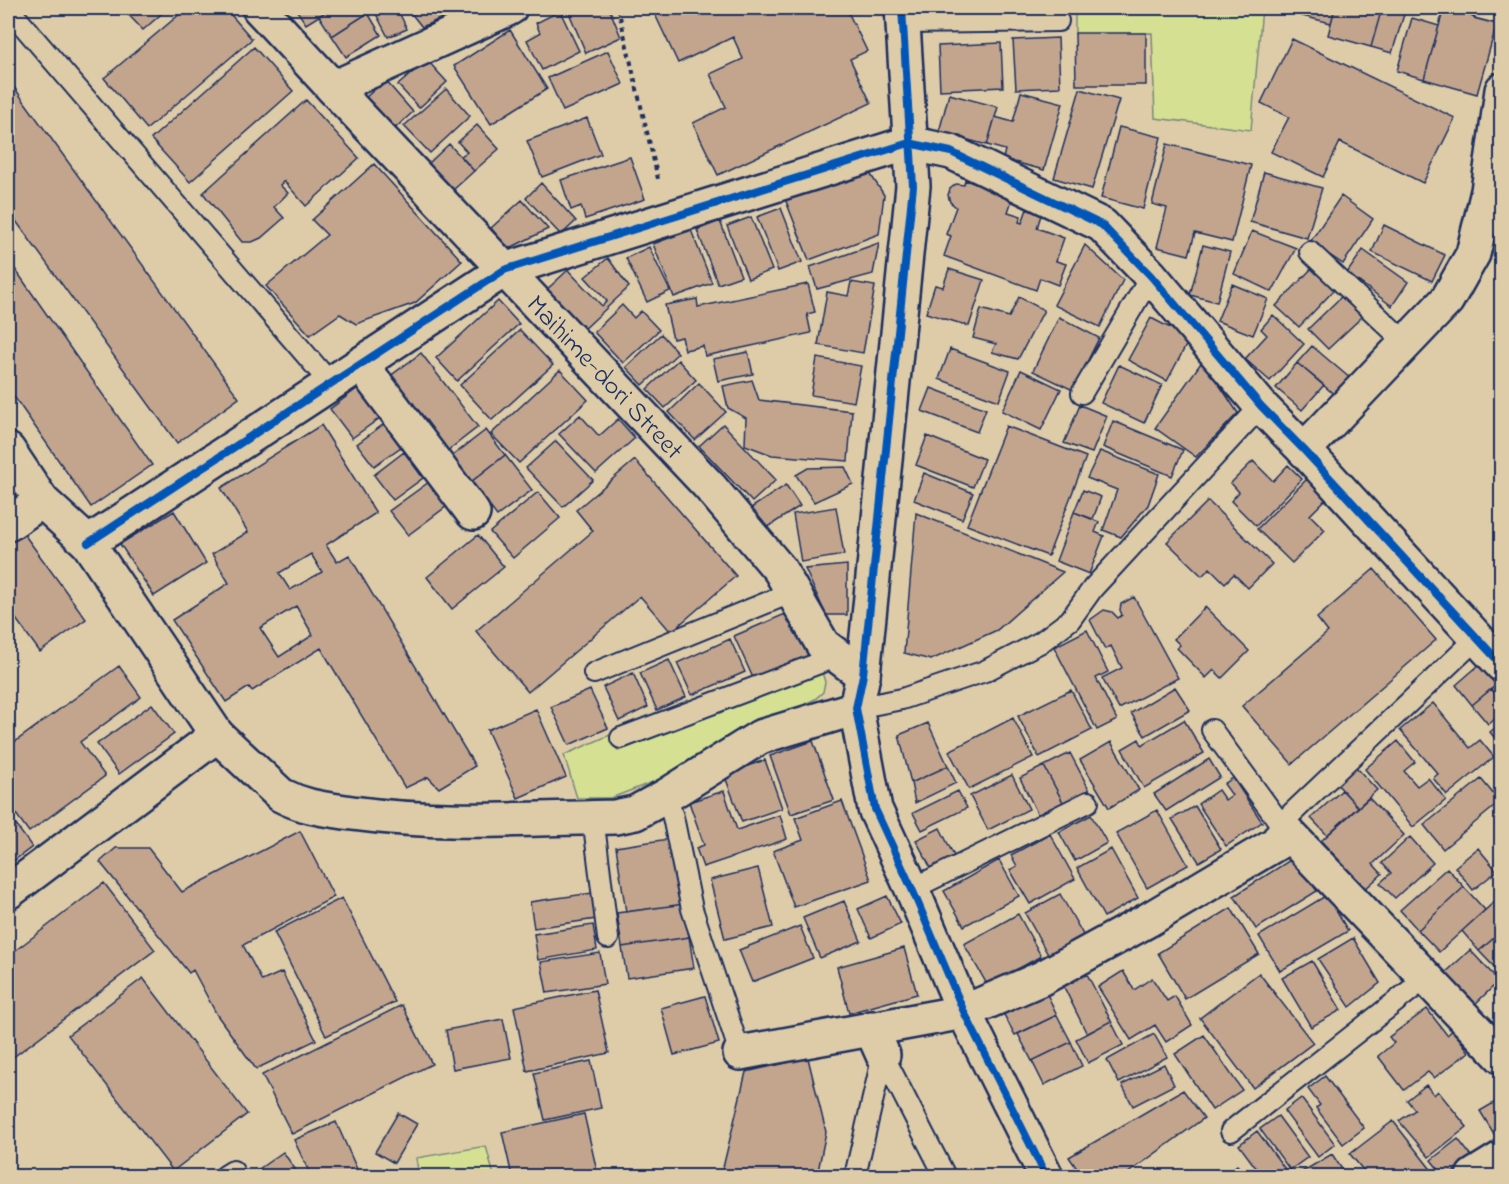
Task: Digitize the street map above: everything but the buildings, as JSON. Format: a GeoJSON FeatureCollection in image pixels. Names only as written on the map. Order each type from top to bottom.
{"type":"FeatureCollection","features":[{"type":"Feature","properties":{"kind":"street","name":"Maihime-dori Street"},"geometry":{"type":"LineString","coordinates":[[259,8],[710,487],[780,570],[823,645],[863,675]]}},
{"type":"Feature","properties":{"kind":"street"},"geometry":{"type":"LineString","coordinates":[[333,88],[510,8]]}},
{"type":"Feature","properties":{"kind":"street"},"geometry":{"type":"LineString","coordinates":[[902,15],[912,186],[863,675],[856,708],[875,809],[964,1012],[1046,1176]]}},
{"type":"Feature","properties":{"kind":"street"},"geometry":{"type":"LineString","coordinates":[[1304,450],[1447,300],[1473,254],[1488,191],[1502,90]]}},
{"type":"Feature","properties":{"kind":"street"},"geometry":{"type":"LineString","coordinates":[[88,543],[504,270],[909,143],[951,152],[1102,225],[1151,276],[1261,406],[1502,665]]}},
{"type":"Feature","properties":{"kind":"street"},"geometry":{"type":"LineString","coordinates":[[361,364],[472,513]]}},
{"type":"Feature","properties":{"kind":"street"},"geometry":{"type":"LineString","coordinates":[[8,450],[42,501],[88,543],[217,735],[281,795],[308,807],[389,818],[428,820],[615,817],[635,813],[666,796],[760,737],[856,708]]}},
{"type":"Feature","properties":{"kind":"street"},"geometry":{"type":"LineString","coordinates":[[8,524],[42,501]]}},
{"type":"Feature","properties":{"kind":"street"},"geometry":{"type":"LineString","coordinates":[[8,892],[217,735]]}},
{"type":"Feature","properties":{"kind":"street"},"geometry":{"type":"LineString","coordinates":[[740,1053],[877,1042],[964,1012],[1042,978],[1148,920],[1277,843],[1285,830],[1502,1057]]}},
{"type":"Feature","properties":{"kind":"street"},"geometry":{"type":"LineString","coordinates":[[1473,1176],[1502,1158]]}},
{"type":"Feature","properties":{"kind":"lane"},"geometry":{"type":"LineString","coordinates":[[8,8],[331,384]]}},
{"type":"Feature","properties":{"kind":"lane"},"geometry":{"type":"LineString","coordinates":[[1479,8],[1502,14]]}},
{"type":"Feature","properties":{"kind":"lane"},"geometry":{"type":"LineString","coordinates":[[902,15],[1058,21]]}},
{"type":"Feature","properties":{"kind":"lane"},"geometry":{"type":"LineString","coordinates":[[1310,252],[1406,343]]}},
{"type":"Feature","properties":{"kind":"lane"},"geometry":{"type":"LineString","coordinates":[[1082,393],[1151,276]]}},
{"type":"Feature","properties":{"kind":"lane"},"geometry":{"type":"LineString","coordinates":[[856,708],[903,699],[985,671],[1041,642],[1070,620],[1093,588],[1261,406]]}},
{"type":"Feature","properties":{"kind":"lane"},"geometry":{"type":"LineString","coordinates":[[594,673],[793,592]]}},
{"type":"Feature","properties":{"kind":"lane"},"geometry":{"type":"LineString","coordinates":[[1285,830],[1290,815],[1477,638]]}},
{"type":"Feature","properties":{"kind":"lane"},"geometry":{"type":"LineString","coordinates":[[621,738],[838,656]]}},
{"type":"Feature","properties":{"kind":"lane"},"geometry":{"type":"LineString","coordinates":[[1212,730],[1285,830]]}},
{"type":"Feature","properties":{"kind":"lane"},"geometry":{"type":"LineString","coordinates":[[666,796],[673,817],[692,909],[740,1053]]}},
{"type":"Feature","properties":{"kind":"lane"},"geometry":{"type":"LineString","coordinates":[[912,889],[1088,802]]}},
{"type":"Feature","properties":{"kind":"lane"},"geometry":{"type":"LineString","coordinates":[[593,817],[608,938]]}},
{"type":"Feature","properties":{"kind":"lane"},"geometry":{"type":"LineString","coordinates":[[1231,1131],[1426,978]]}},
{"type":"Feature","properties":{"kind":"lane"},"geometry":{"type":"LineString","coordinates":[[855,1176],[877,1042]]}},
{"type":"Feature","properties":{"kind":"lane"},"geometry":{"type":"LineString","coordinates":[[877,1042],[945,1176]]}},
{"type":"Feature","properties":{"kind":"path"},"geometry":{"type":"LineString","coordinates":[[618,8],[667,219]]}},
{"type":"Feature","properties":{"kind":"green space"},"geometry":{"type":"Polygon","coordinates":[[[1075,8],[1262,8],[1251,130],[1155,118],[1152,33],[1075,34],[1075,8]]]}},
{"type":"Feature","properties":{"kind":"green space"},"geometry":{"type":"Polygon","coordinates":[[[822,672],[825,682],[823,692],[815,699],[797,708],[748,724],[658,780],[611,798],[577,798],[564,755],[610,735],[618,751],[822,672]]]}},
{"type":"Feature","properties":{"kind":"green space"},"geometry":{"type":"Polygon","coordinates":[[[486,1146],[494,1176],[419,1176],[416,1158],[486,1146]]]}},
{"type":"Feature","properties":{"kind":"cycle path"},"geometry":{"type":"LineString","coordinates":[[902,8],[913,186],[863,675],[856,708],[875,809],[964,1012],[1046,1176]]}},
{"type":"Feature","properties":{"kind":"cycle path"},"geometry":{"type":"LineString","coordinates":[[88,543],[504,270],[909,143],[951,152],[1102,225],[1151,276],[1261,406],[1502,665]]}}]}
